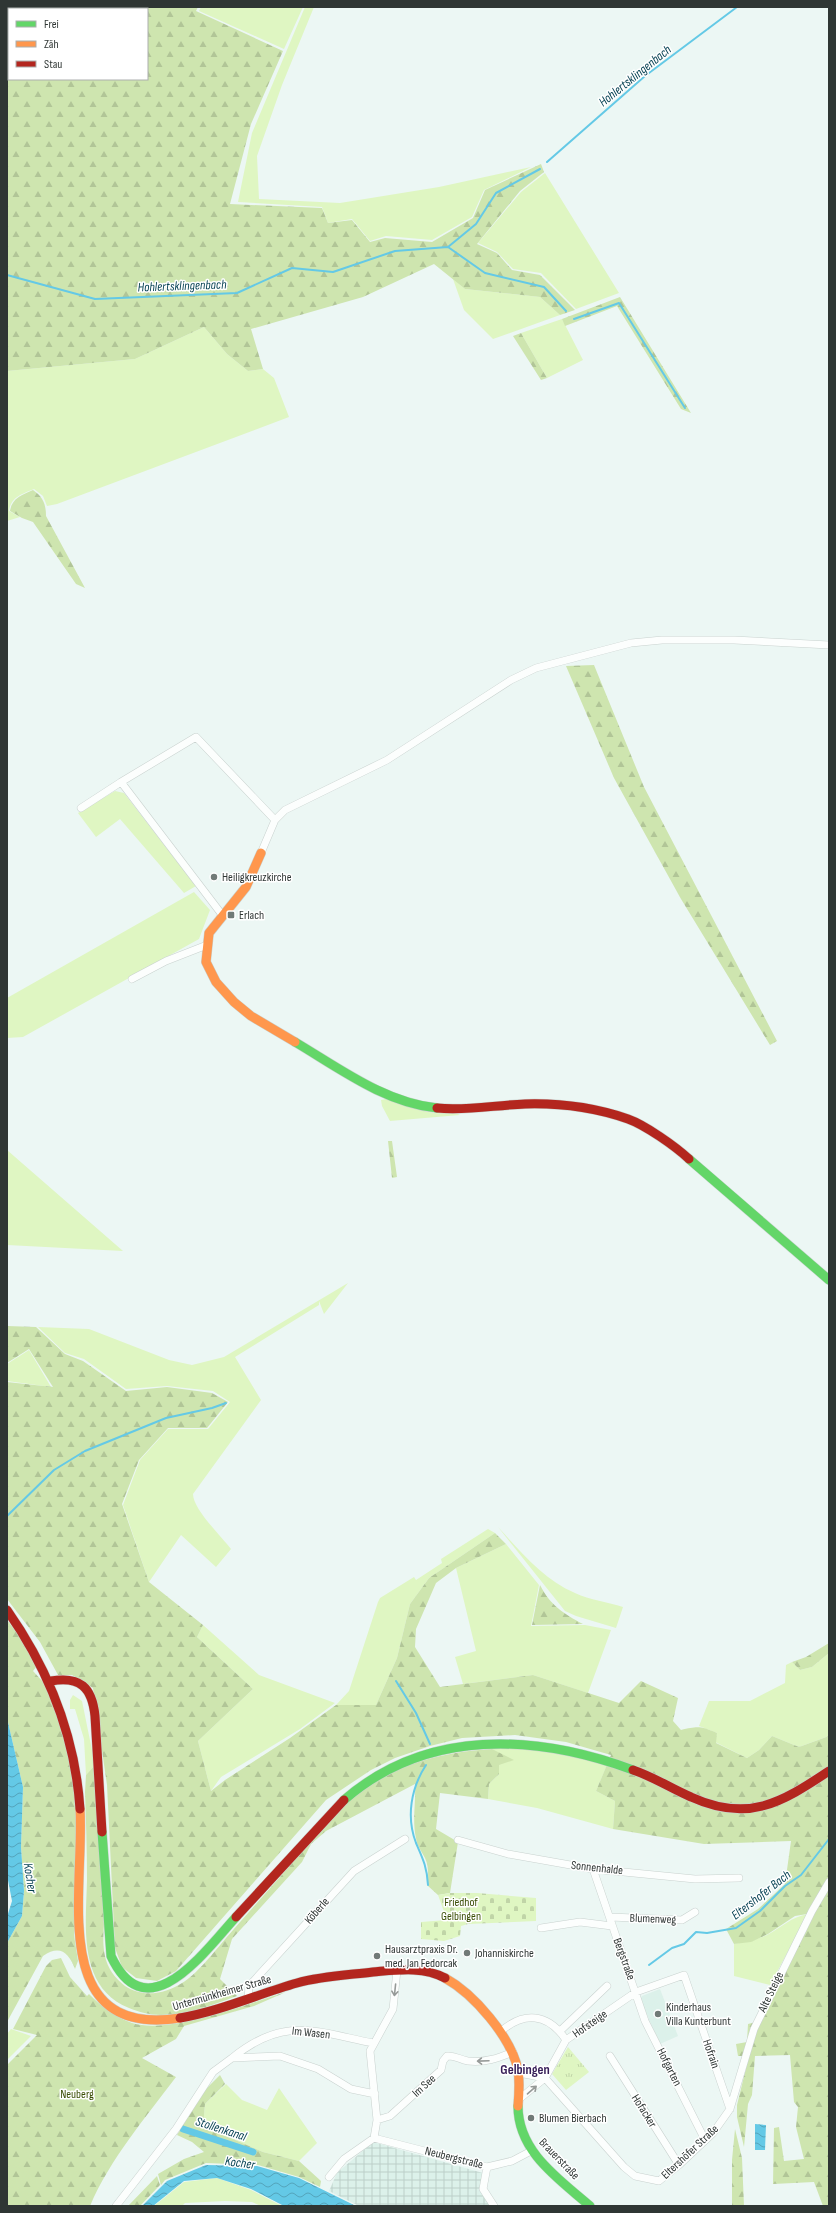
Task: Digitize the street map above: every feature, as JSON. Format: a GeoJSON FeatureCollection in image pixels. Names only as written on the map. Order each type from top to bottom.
{"type":"FeatureCollection","features":[{"type":"Feature","properties":{"kind":"main road"},"geometry":{"type":"LineString","coordinates":[[260,853],[246,887],[209,933],[206,962],[211,973],[234,1002],[251,1016],[380,1092],[418,1106],[458,1110],[525,1104],[551,1104],[589,1109],[630,1119],[677,1148],[829,1280]]}},
{"type":"Feature","properties":{"kind":"main road","name":"Untermünkheimer Straße"},"geometry":{"type":"LineString","coordinates":[[7,1610],[34,1649],[51,1681],[70,1742],[77,1784],[81,1827],[80,1939],[83,1961],[90,1983],[104,2002],[121,2014],[151,2021],[171,2020],[190,2016],[301,1982],[397,1970],[421,1970],[438,1974],[447,1979],[468,1997],[500,2032],[513,2052],[519,2073],[518,2100]]}},
{"type":"Feature","properties":{"kind":"main road"},"geometry":{"type":"LineString","coordinates":[[51,1681],[61,1679],[76,1681],[84,1686],[91,1697],[99,1770],[111,1956],[117,1970],[126,1980],[142,1987],[151,1988],[170,1984],[187,1971],[325,1818],[352,1792],[382,1772],[429,1753],[480,1744],[505,1744],[559,1749],[642,1774],[715,1806],[741,1810],[770,1804],[798,1790],[829,1771]]}},
{"type":"Feature","properties":{"kind":"main road","name":"Brauerstraße"},"geometry":{"type":"LineString","coordinates":[[518,2100],[519,2123],[524,2138],[532,2150],[590,2206]]}},
{"type":"Feature","properties":{"kind":"street"},"geometry":{"type":"LineString","coordinates":[[260,853],[275,820],[285,810],[387,760],[511,680],[536,668],[631,643],[662,640],[734,640],[829,645]]}},
{"type":"Feature","properties":{"kind":"street"},"geometry":{"type":"LineString","coordinates":[[81,808],[196,737],[275,820]]}},
{"type":"Feature","properties":{"kind":"street"},"geometry":{"type":"LineString","coordinates":[[121,782],[223,916]]}},
{"type":"Feature","properties":{"kind":"street"},"geometry":{"type":"LineString","coordinates":[[132,979],[166,960],[207,945]]}},
{"type":"Feature","properties":{"kind":"street","name":"Köberle"},"geometry":{"type":"LineString","coordinates":[[248,1999],[249,1986],[354,1871],[405,1839]]}},
{"type":"Feature","properties":{"kind":"street","name":"Sonnenhalde"},"geometry":{"type":"LineString","coordinates":[[458,1840],[508,1854],[593,1869],[695,1879],[739,1878]]}},
{"type":"Feature","properties":{"kind":"street","name":"Bergstraße"},"geometry":{"type":"LineString","coordinates":[[593,1869],[636,1992]]}},
{"type":"Feature","properties":{"kind":"street","name":"Alte Steige"},"geometry":{"type":"LineString","coordinates":[[730,2109],[754,2029],[811,1912],[829,1882]]}},
{"type":"Feature","properties":{"kind":"street","name":"Blumenweg"},"geometry":{"type":"LineString","coordinates":[[610,1917],[682,1920],[695,1912]]}},
{"type":"Feature","properties":{"kind":"street","name":"Bergstraße"},"geometry":{"type":"LineString","coordinates":[[541,1928],[580,1922],[612,1926]]}},
{"type":"Feature","properties":{"kind":"street"},"geometry":{"type":"LineString","coordinates":[[329,2177],[344,2159],[374,2138],[377,2120],[370,2052],[373,2043],[393,2009],[397,1970]]}},
{"type":"Feature","properties":{"kind":"street","name":"Hofrain"},"geometry":{"type":"LineString","coordinates":[[684,1976],[730,2109]]}},
{"type":"Feature","properties":{"kind":"street","name":"Hofsteige"},"geometry":{"type":"LineString","coordinates":[[518,2100],[545,2078],[566,2040],[636,1992],[684,1976]]}},
{"type":"Feature","properties":{"kind":"street"},"geometry":{"type":"LineString","coordinates":[[560,2030],[607,1986]]}},
{"type":"Feature","properties":{"kind":"street","name":"Hofgarten"},"geometry":{"type":"LineString","coordinates":[[636,1992],[645,2021],[705,2140]]}},
{"type":"Feature","properties":{"kind":"street"},"geometry":{"type":"LineString","coordinates":[[500,2032],[510,2024],[517,2021],[538,2017],[548,2021],[560,2030],[566,2040]]}},
{"type":"Feature","properties":{"kind":"street","name":"Im Wasen"},"geometry":{"type":"LineString","coordinates":[[116,2206],[176,2129],[213,2072],[250,2043],[289,2029],[304,2029],[373,2043]]}},
{"type":"Feature","properties":{"kind":"street","name":"Im See"},"geometry":{"type":"LineString","coordinates":[[377,2120],[390,2116],[441,2070],[443,2061],[447,2056],[452,2056],[466,2061],[492,2061],[513,2052]]}},
{"type":"Feature","properties":{"kind":"street"},"geometry":{"type":"LineString","coordinates":[[232,2058],[280,2056],[318,2069],[352,2089],[375,2094]]}},
{"type":"Feature","properties":{"kind":"street","name":"Hofacker"},"geometry":{"type":"LineString","coordinates":[[610,2056],[679,2165]]}},
{"type":"Feature","properties":{"kind":"street"},"geometry":{"type":"LineString","coordinates":[[519,2073],[545,2078]]}},
{"type":"Feature","properties":{"kind":"street","name":"Eltershöfer Straße"},"geometry":{"type":"LineString","coordinates":[[545,2078],[624,2168],[634,2176],[658,2181],[679,2165],[713,2133],[730,2109]]}},
{"type":"Feature","properties":{"kind":"street","name":"Neubergstraße"},"geometry":{"type":"LineString","coordinates":[[374,2138],[487,2168],[512,2161],[532,2150]]}},
{"type":"Feature","properties":{"kind":"street"},"geometry":{"type":"LineString","coordinates":[[487,2168],[483,2189],[494,2206]]}},
{"type":"Feature","properties":{"kind":"shaded area","name":"Kinderhaus Villa Kunterbunt"},"geometry":{"type":"Polygon","coordinates":[[[660,1989],[678,2036],[660,2044],[640,1999],[642,1996],[660,1989]]]}},
{"type":"Feature","properties":{"kind":"shaded area"},"geometry":{"type":"Polygon","coordinates":[[[373,2142],[483,2173],[482,2193],[491,2206],[359,2206],[329,2191],[337,2173],[373,2142]]]}},
{"type":"Feature","properties":{"kind":"green space"},"geometry":{"type":"Polygon","coordinates":[[[7,7],[198,7],[196,11],[283,51],[251,124],[230,204],[322,208],[328,223],[352,220],[370,242],[385,238],[432,242],[473,218],[485,190],[541,164],[544,172],[520,191],[477,244],[497,253],[512,270],[540,275],[575,310],[560,315],[540,297],[465,289],[434,264],[363,297],[251,329],[263,369],[248,371],[227,354],[204,327],[135,359],[7,371],[7,7]]]}},
{"type":"Feature","properties":{"kind":"green space"},"geometry":{"type":"Polygon","coordinates":[[[201,7],[303,7],[284,49],[199,11],[201,7]]]}},
{"type":"Feature","properties":{"kind":"green space"},"geometry":{"type":"Polygon","coordinates":[[[305,7],[314,7],[282,85],[257,156],[259,199],[340,203],[439,187],[531,167],[484,190],[472,217],[432,240],[386,236],[370,241],[352,219],[328,223],[322,207],[238,202],[252,133],[305,7]]]}},
{"type":"Feature","properties":{"kind":"green space"},"geometry":{"type":"Polygon","coordinates":[[[545,173],[619,293],[576,309],[541,273],[513,269],[497,252],[478,243],[521,192],[545,173]]]}},
{"type":"Feature","properties":{"kind":"green space"},"geometry":{"type":"Polygon","coordinates":[[[453,279],[465,289],[540,297],[560,315],[493,339],[464,310],[453,279]]]}},
{"type":"Feature","properties":{"kind":"green space"},"geometry":{"type":"Polygon","coordinates":[[[620,297],[691,413],[681,409],[617,306],[565,326],[562,319],[620,297]]]}},
{"type":"Feature","properties":{"kind":"green space"},"geometry":{"type":"Polygon","coordinates":[[[562,319],[583,360],[547,378],[521,333],[562,319]]]}},
{"type":"Feature","properties":{"kind":"green space"},"geometry":{"type":"Polygon","coordinates":[[[204,327],[227,354],[248,371],[263,369],[274,378],[289,417],[57,504],[47,506],[43,496],[34,489],[21,494],[12,502],[9,511],[20,517],[7,521],[7,371],[135,359],[204,327]]]}},
{"type":"Feature","properties":{"kind":"green space"},"geometry":{"type":"Polygon","coordinates":[[[521,333],[547,378],[541,380],[513,336],[521,333]]]}},
{"type":"Feature","properties":{"kind":"green space"},"geometry":{"type":"Polygon","coordinates":[[[33,490],[43,501],[46,516],[85,588],[76,584],[33,522],[10,511],[15,500],[21,495],[33,490]]]}},
{"type":"Feature","properties":{"kind":"green space"},"geometry":{"type":"Polygon","coordinates":[[[594,665],[644,787],[777,1041],[770,1045],[681,899],[614,778],[566,666],[594,665]]]}},
{"type":"Feature","properties":{"kind":"green space"},"geometry":{"type":"Polygon","coordinates":[[[115,791],[124,793],[196,886],[184,893],[120,819],[96,837],[78,813],[115,791]]]}},
{"type":"Feature","properties":{"kind":"green space"},"geometry":{"type":"Polygon","coordinates":[[[194,892],[210,910],[199,939],[23,1037],[7,1038],[7,998],[194,892]]]}},
{"type":"Feature","properties":{"kind":"green space"},"geometry":{"type":"Polygon","coordinates":[[[386,1099],[429,1112],[454,1113],[460,1115],[390,1121],[382,1106],[381,1100],[386,1099]]]}},
{"type":"Feature","properties":{"kind":"green space"},"geometry":{"type":"Polygon","coordinates":[[[388,1141],[392,1141],[397,1177],[392,1178],[388,1141]]]}},
{"type":"Feature","properties":{"kind":"green space"},"geometry":{"type":"Polygon","coordinates":[[[7,1150],[123,1251],[7,1245],[7,1150]]]}},
{"type":"Feature","properties":{"kind":"green space"},"geometry":{"type":"Polygon","coordinates":[[[348,1283],[324,1314],[319,1301],[319,1305],[235,1357],[261,1400],[193,1494],[194,1500],[202,1515],[231,1549],[216,1567],[181,1535],[149,1582],[123,1505],[140,1460],[168,1429],[208,1429],[230,1402],[213,1391],[167,1386],[126,1389],[84,1359],[65,1353],[38,1327],[89,1329],[169,1360],[192,1365],[224,1357],[348,1283]]]}},
{"type":"Feature","properties":{"kind":"green space"},"geometry":{"type":"Polygon","coordinates":[[[7,1326],[36,1327],[65,1354],[83,1361],[126,1391],[167,1387],[212,1393],[228,1402],[207,1428],[168,1428],[139,1460],[122,1504],[149,1582],[203,1625],[197,1637],[253,1689],[198,1741],[211,1791],[336,1705],[376,1705],[397,1658],[410,1604],[429,1578],[495,1533],[506,1544],[456,1568],[436,1583],[416,1629],[415,1647],[440,1687],[533,1675],[619,1703],[641,1681],[678,1698],[673,1721],[681,1730],[699,1727],[717,1733],[716,1743],[747,1758],[759,1750],[772,1736],[799,1747],[829,1736],[829,2206],[823,2206],[814,2182],[773,2184],[774,2128],[779,2127],[784,2161],[804,2159],[796,2127],[798,2107],[794,2102],[790,2055],[755,2056],[752,2095],[748,2104],[744,2147],[737,2117],[737,2105],[749,2056],[738,2056],[736,2044],[747,2042],[748,2024],[756,2022],[813,1913],[795,1916],[768,1934],[751,1942],[734,1944],[726,1929],[758,1909],[785,1884],[791,1841],[704,1844],[613,1829],[615,1801],[596,1791],[611,1755],[566,1742],[515,1735],[462,1738],[430,1746],[395,1758],[371,1770],[326,1800],[176,1971],[157,1981],[136,1978],[122,1967],[115,1948],[107,1785],[93,1688],[72,1675],[58,1675],[40,1642],[7,1599],[7,1382],[53,1387],[29,1349],[7,1363],[7,1326]]]}},
{"type":"Feature","properties":{"kind":"green space"},"geometry":{"type":"Polygon","coordinates":[[[29,1350],[51,1387],[7,1381],[7,1364],[29,1350]]]}},
{"type":"Feature","properties":{"kind":"green space"},"geometry":{"type":"Polygon","coordinates":[[[498,1527],[543,1573],[563,1587],[593,1599],[623,1607],[616,1628],[576,1616],[565,1611],[498,1527]]]}},
{"type":"Feature","properties":{"kind":"green space"},"geometry":{"type":"Polygon","coordinates":[[[488,1529],[495,1533],[429,1578],[410,1604],[397,1658],[376,1705],[336,1705],[349,1691],[380,1598],[414,1577],[416,1580],[442,1563],[441,1559],[488,1529]]]}},
{"type":"Feature","properties":{"kind":"green space"},"geometry":{"type":"Polygon","coordinates":[[[506,1544],[539,1585],[531,1626],[585,1625],[611,1630],[588,1693],[533,1675],[463,1684],[455,1657],[476,1651],[456,1568],[506,1544]]]}},
{"type":"Feature","properties":{"kind":"green space"},"geometry":{"type":"Polygon","coordinates":[[[540,1585],[548,1598],[558,1608],[583,1624],[532,1625],[540,1585]]]}},
{"type":"Feature","properties":{"kind":"green space"},"geometry":{"type":"Polygon","coordinates":[[[7,1620],[21,1638],[37,1666],[33,1671],[45,1684],[61,1726],[73,1778],[76,1823],[74,1935],[78,1961],[75,1969],[73,1963],[63,1952],[49,1952],[43,1956],[7,2022],[7,1943],[22,1916],[24,1891],[21,1847],[23,1787],[7,1718],[7,1620]]]}},
{"type":"Feature","properties":{"kind":"green space"},"geometry":{"type":"Polygon","coordinates":[[[203,1625],[259,1675],[335,1703],[300,1729],[221,1777],[211,1791],[198,1741],[253,1689],[197,1637],[203,1625]]]}},
{"type":"Feature","properties":{"kind":"green space"},"geometry":{"type":"Polygon","coordinates":[[[829,1643],[829,1653],[812,1667],[800,1670],[792,1662],[806,1657],[829,1643]]]}},
{"type":"Feature","properties":{"kind":"green space"},"geometry":{"type":"Polygon","coordinates":[[[829,1653],[829,1736],[799,1747],[772,1736],[759,1750],[747,1758],[715,1742],[717,1733],[699,1726],[709,1701],[750,1701],[785,1683],[786,1665],[792,1662],[800,1670],[812,1667],[829,1653]]]}},
{"type":"Feature","properties":{"kind":"green space"},"geometry":{"type":"Polygon","coordinates":[[[73,1695],[82,1701],[95,1765],[86,1775],[84,1739],[75,1709],[70,1709],[70,1700],[73,1695]]]}},
{"type":"Feature","properties":{"kind":"green space"},"geometry":{"type":"Polygon","coordinates":[[[519,1748],[561,1753],[607,1765],[596,1791],[615,1801],[613,1829],[537,1808],[488,1799],[489,1784],[499,1774],[492,1749],[519,1748]]]}},
{"type":"Feature","properties":{"kind":"green space"},"geometry":{"type":"Polygon","coordinates":[[[492,1749],[514,1760],[499,1765],[499,1774],[489,1784],[488,1799],[440,1793],[436,1829],[458,1842],[450,1893],[438,1895],[428,1886],[427,1864],[417,1843],[415,1831],[415,1784],[326,1831],[311,1844],[302,1862],[232,1939],[220,1979],[237,1996],[190,2011],[171,2015],[157,2015],[144,2013],[129,2008],[112,1998],[100,1985],[93,1970],[88,1953],[86,1935],[87,1869],[85,1792],[86,1775],[95,1765],[104,1924],[103,1942],[108,1966],[112,1973],[125,1986],[139,1992],[154,1993],[175,1987],[187,1980],[199,1969],[332,1815],[358,1792],[375,1781],[412,1764],[451,1754],[492,1749]]]}},
{"type":"Feature","properties":{"kind":"green space","name":"Friedhof Gelbingen"},"geometry":{"type":"Polygon","coordinates":[[[450,1893],[477,1893],[536,1898],[536,1921],[468,1924],[461,1926],[460,1936],[444,1941],[421,1939],[421,1922],[447,1920],[438,1895],[450,1893]]]}},
{"type":"Feature","properties":{"kind":"green space"},"geometry":{"type":"Polygon","coordinates":[[[808,1914],[770,1985],[734,1976],[734,1944],[763,1937],[792,1920],[808,1914]]]}},
{"type":"Feature","properties":{"kind":"green space","name":"Neuberg"},"geometry":{"type":"Polygon","coordinates":[[[61,1958],[70,1977],[87,1996],[89,1994],[114,2015],[120,2018],[132,2023],[148,2026],[187,2022],[286,1992],[254,2006],[184,2026],[176,2039],[142,2058],[176,2077],[118,2155],[90,2206],[7,2206],[7,2065],[37,2035],[13,2029],[46,1966],[52,1960],[61,1958]]]}},
{"type":"Feature","properties":{"kind":"green space"},"geometry":{"type":"Polygon","coordinates":[[[11,2029],[31,2036],[7,2060],[7,2034],[11,2029]]]}},
{"type":"Feature","properties":{"kind":"green space"},"geometry":{"type":"Polygon","coordinates":[[[568,2047],[589,2072],[566,2090],[552,2074],[568,2047]]]}},
{"type":"Feature","properties":{"kind":"green space"},"geometry":{"type":"Polygon","coordinates":[[[220,2075],[225,2084],[205,2104],[203,2126],[263,2152],[299,2161],[321,2181],[320,2187],[299,2177],[258,2165],[206,2163],[165,2180],[161,2185],[158,2174],[184,2159],[204,2152],[192,2142],[177,2135],[203,2092],[220,2075]]]}},
{"type":"Feature","properties":{"kind":"green space"},"geometry":{"type":"Polygon","coordinates":[[[226,2084],[242,2100],[267,2110],[279,2088],[317,2143],[299,2161],[263,2152],[203,2126],[205,2104],[226,2084]]]}},
{"type":"Feature","properties":{"kind":"green space"},"geometry":{"type":"Polygon","coordinates":[[[735,2129],[742,2158],[744,2206],[732,2206],[732,2160],[735,2129]]]}},
{"type":"Feature","properties":{"kind":"green space"},"geometry":{"type":"Polygon","coordinates":[[[157,2176],[160,2185],[140,2206],[128,2206],[157,2176]]]}},
{"type":"Feature","properties":{"kind":"green space"},"geometry":{"type":"Polygon","coordinates":[[[217,2178],[251,2190],[282,2206],[261,2206],[252,2202],[225,2201],[185,2203],[182,2206],[154,2206],[184,2182],[217,2178]]]}},
{"type":"Feature","properties":{"kind":"water"},"geometry":{"type":"Polygon","coordinates":[[[7,1718],[23,1787],[21,1847],[24,1891],[22,1916],[7,1943],[7,1917],[12,1901],[7,1875],[7,1718]]]}},
{"type":"Feature","properties":{"kind":"water"},"geometry":{"type":"Polygon","coordinates":[[[755,2124],[766,2125],[765,2150],[755,2150],[755,2124]]]}},
{"type":"Feature","properties":{"kind":"water"},"geometry":{"type":"Polygon","coordinates":[[[206,2165],[257,2166],[299,2178],[356,2206],[284,2206],[251,2189],[217,2178],[184,2181],[153,2206],[142,2206],[167,2181],[206,2165]]]}},
{"type":"Feature","properties":{"kind":"waterway","name":"Hohlertsklingenbach"},"geometry":{"type":"LineString","coordinates":[[547,162],[645,76],[737,7]]}},
{"type":"Feature","properties":{"kind":"waterway","name":"Hohlertsklingenbach"},"geometry":{"type":"LineString","coordinates":[[7,275],[95,299],[237,293],[292,268],[333,272],[395,251],[448,247],[476,224],[496,193],[540,169]]}},
{"type":"Feature","properties":{"kind":"waterway","name":"Hohlertsklingenbach"},"geometry":{"type":"LineString","coordinates":[[448,247],[485,273],[544,287],[566,311]]}},
{"type":"Feature","properties":{"kind":"waterway","name":"Hohlertsklingenbach"},"geometry":{"type":"LineString","coordinates":[[574,319],[619,303],[685,408]]}},
{"type":"Feature","properties":{"kind":"waterway"},"geometry":{"type":"LineString","coordinates":[[7,1516],[54,1470],[85,1451],[166,1418],[212,1408],[226,1403]]}},
{"type":"Feature","properties":{"kind":"waterway"},"geometry":{"type":"LineString","coordinates":[[396,1681],[416,1713],[430,1744]]}},
{"type":"Feature","properties":{"kind":"waterway"},"geometry":{"type":"LineString","coordinates":[[426,1765],[414,1793],[411,1823],[416,1843],[427,1873],[428,1885]]}},
{"type":"Feature","properties":{"kind":"waterway","name":"Eltershofer Bach"},"geometry":{"type":"LineString","coordinates":[[649,1965],[672,1948],[684,1944],[696,1932],[707,1933],[736,1928],[760,1911],[785,1886],[801,1875],[829,1839]]}},
{"type":"Feature","properties":{"kind":"waterway","name":"Stollenkanal"},"geometry":{"type":"LineString","coordinates":[[183,2129],[253,2152]]}},
{"type":"Feature","properties":{"kind":"traffic: fast"},"geometry":{"type":"LineString","coordinates":[[295,1042],[363,1083],[381,1092],[418,1105],[437,1108]]}},
{"type":"Feature","properties":{"kind":"traffic: fast"},"geometry":{"type":"LineString","coordinates":[[689,1159],[829,1280]]}},
{"type":"Feature","properties":{"kind":"traffic: fast"},"geometry":{"type":"LineString","coordinates":[[344,1800],[376,1777],[410,1760],[446,1749],[483,1744],[520,1745],[558,1749],[596,1758],[633,1770]]}},
{"type":"Feature","properties":{"kind":"traffic: fast"},"geometry":{"type":"LineString","coordinates":[[102,1832],[111,1956],[125,1978],[141,1987],[158,1986],[175,1978],[192,1965],[236,1917]]}},
{"type":"Feature","properties":{"kind":"traffic: fast"},"geometry":{"type":"LineString","coordinates":[[518,2106],[520,2122],[525,2137],[533,2151],[554,2175],[590,2206]]}},
{"type":"Feature","properties":{"kind":"traffic: slow"},"geometry":{"type":"LineString","coordinates":[[261,853],[246,887],[209,933],[206,962],[216,982],[234,1002],[251,1016],[295,1042]]}},
{"type":"Feature","properties":{"kind":"traffic: slow"},"geometry":{"type":"LineString","coordinates":[[80,1809],[79,1916],[82,1951],[91,1982],[109,2005],[137,2018],[180,2018]]}},
{"type":"Feature","properties":{"kind":"traffic: slow"},"geometry":{"type":"LineString","coordinates":[[445,1978],[468,1994],[479,2005],[508,2044],[518,2070],[518,2106]]}},
{"type":"Feature","properties":{"kind":"traffic: jam"},"geometry":{"type":"LineString","coordinates":[[437,1108],[459,1109],[538,1104],[564,1105],[590,1109],[616,1115],[643,1126],[660,1136],[689,1159]]}},
{"type":"Feature","properties":{"kind":"traffic: jam"},"geometry":{"type":"LineString","coordinates":[[7,1610],[35,1656],[57,1704],[66,1729],[72,1755],[80,1809]]}},
{"type":"Feature","properties":{"kind":"traffic: jam"},"geometry":{"type":"LineString","coordinates":[[51,1681],[70,1680],[77,1682],[83,1686],[91,1698],[95,1716],[102,1832]]}},
{"type":"Feature","properties":{"kind":"traffic: jam"},"geometry":{"type":"LineString","coordinates":[[633,1770],[711,1805],[747,1809],[763,1806],[779,1800],[829,1771]]}},
{"type":"Feature","properties":{"kind":"traffic: jam"},"geometry":{"type":"LineString","coordinates":[[236,1917],[344,1800]]}},
{"type":"Feature","properties":{"kind":"traffic: jam"},"geometry":{"type":"LineString","coordinates":[[180,2018],[225,2007],[282,1987],[325,1977],[382,1971],[419,1970],[437,1974],[445,1978]]}},
{"type":"Feature","properties":{"kind":"place","name":"Heiligkreuzkirche"},"geometry":{"type":"Point","coordinates":[214,877]}},
{"type":"Feature","properties":{"kind":"place","name":"Erlach"},"geometry":{"type":"Point","coordinates":[231,915]}},
{"type":"Feature","properties":{"kind":"place","name":"Johanniskirche"},"geometry":{"type":"Point","coordinates":[467,1953]}},
{"type":"Feature","properties":{"kind":"place","name":"Hausarztpraxis Dr. med. Jan Fedorcak"},"geometry":{"type":"Point","coordinates":[377,1956]}},
{"type":"Feature","properties":{"kind":"place","name":"Kinderhaus Villa Kunterbunt"},"geometry":{"type":"Point","coordinates":[658,2014]}},
{"type":"Feature","properties":{"kind":"place","name":"Blumen Bierbach"},"geometry":{"type":"Point","coordinates":[531,2118]}},
{"type":"Feature","properties":{"kind":"district","name":"Gelbingen"},"geometry":{"type":"Point","coordinates":[525,2069]}},
{"type":"Feature","properties":{"kind":"water label","name":"Kocher"},"geometry":{"type":"Point","coordinates":[30,1878]}},
{"type":"Feature","properties":{"kind":"water label","name":"Kocher"},"geometry":{"type":"Point","coordinates":[240,2163]}}]}
